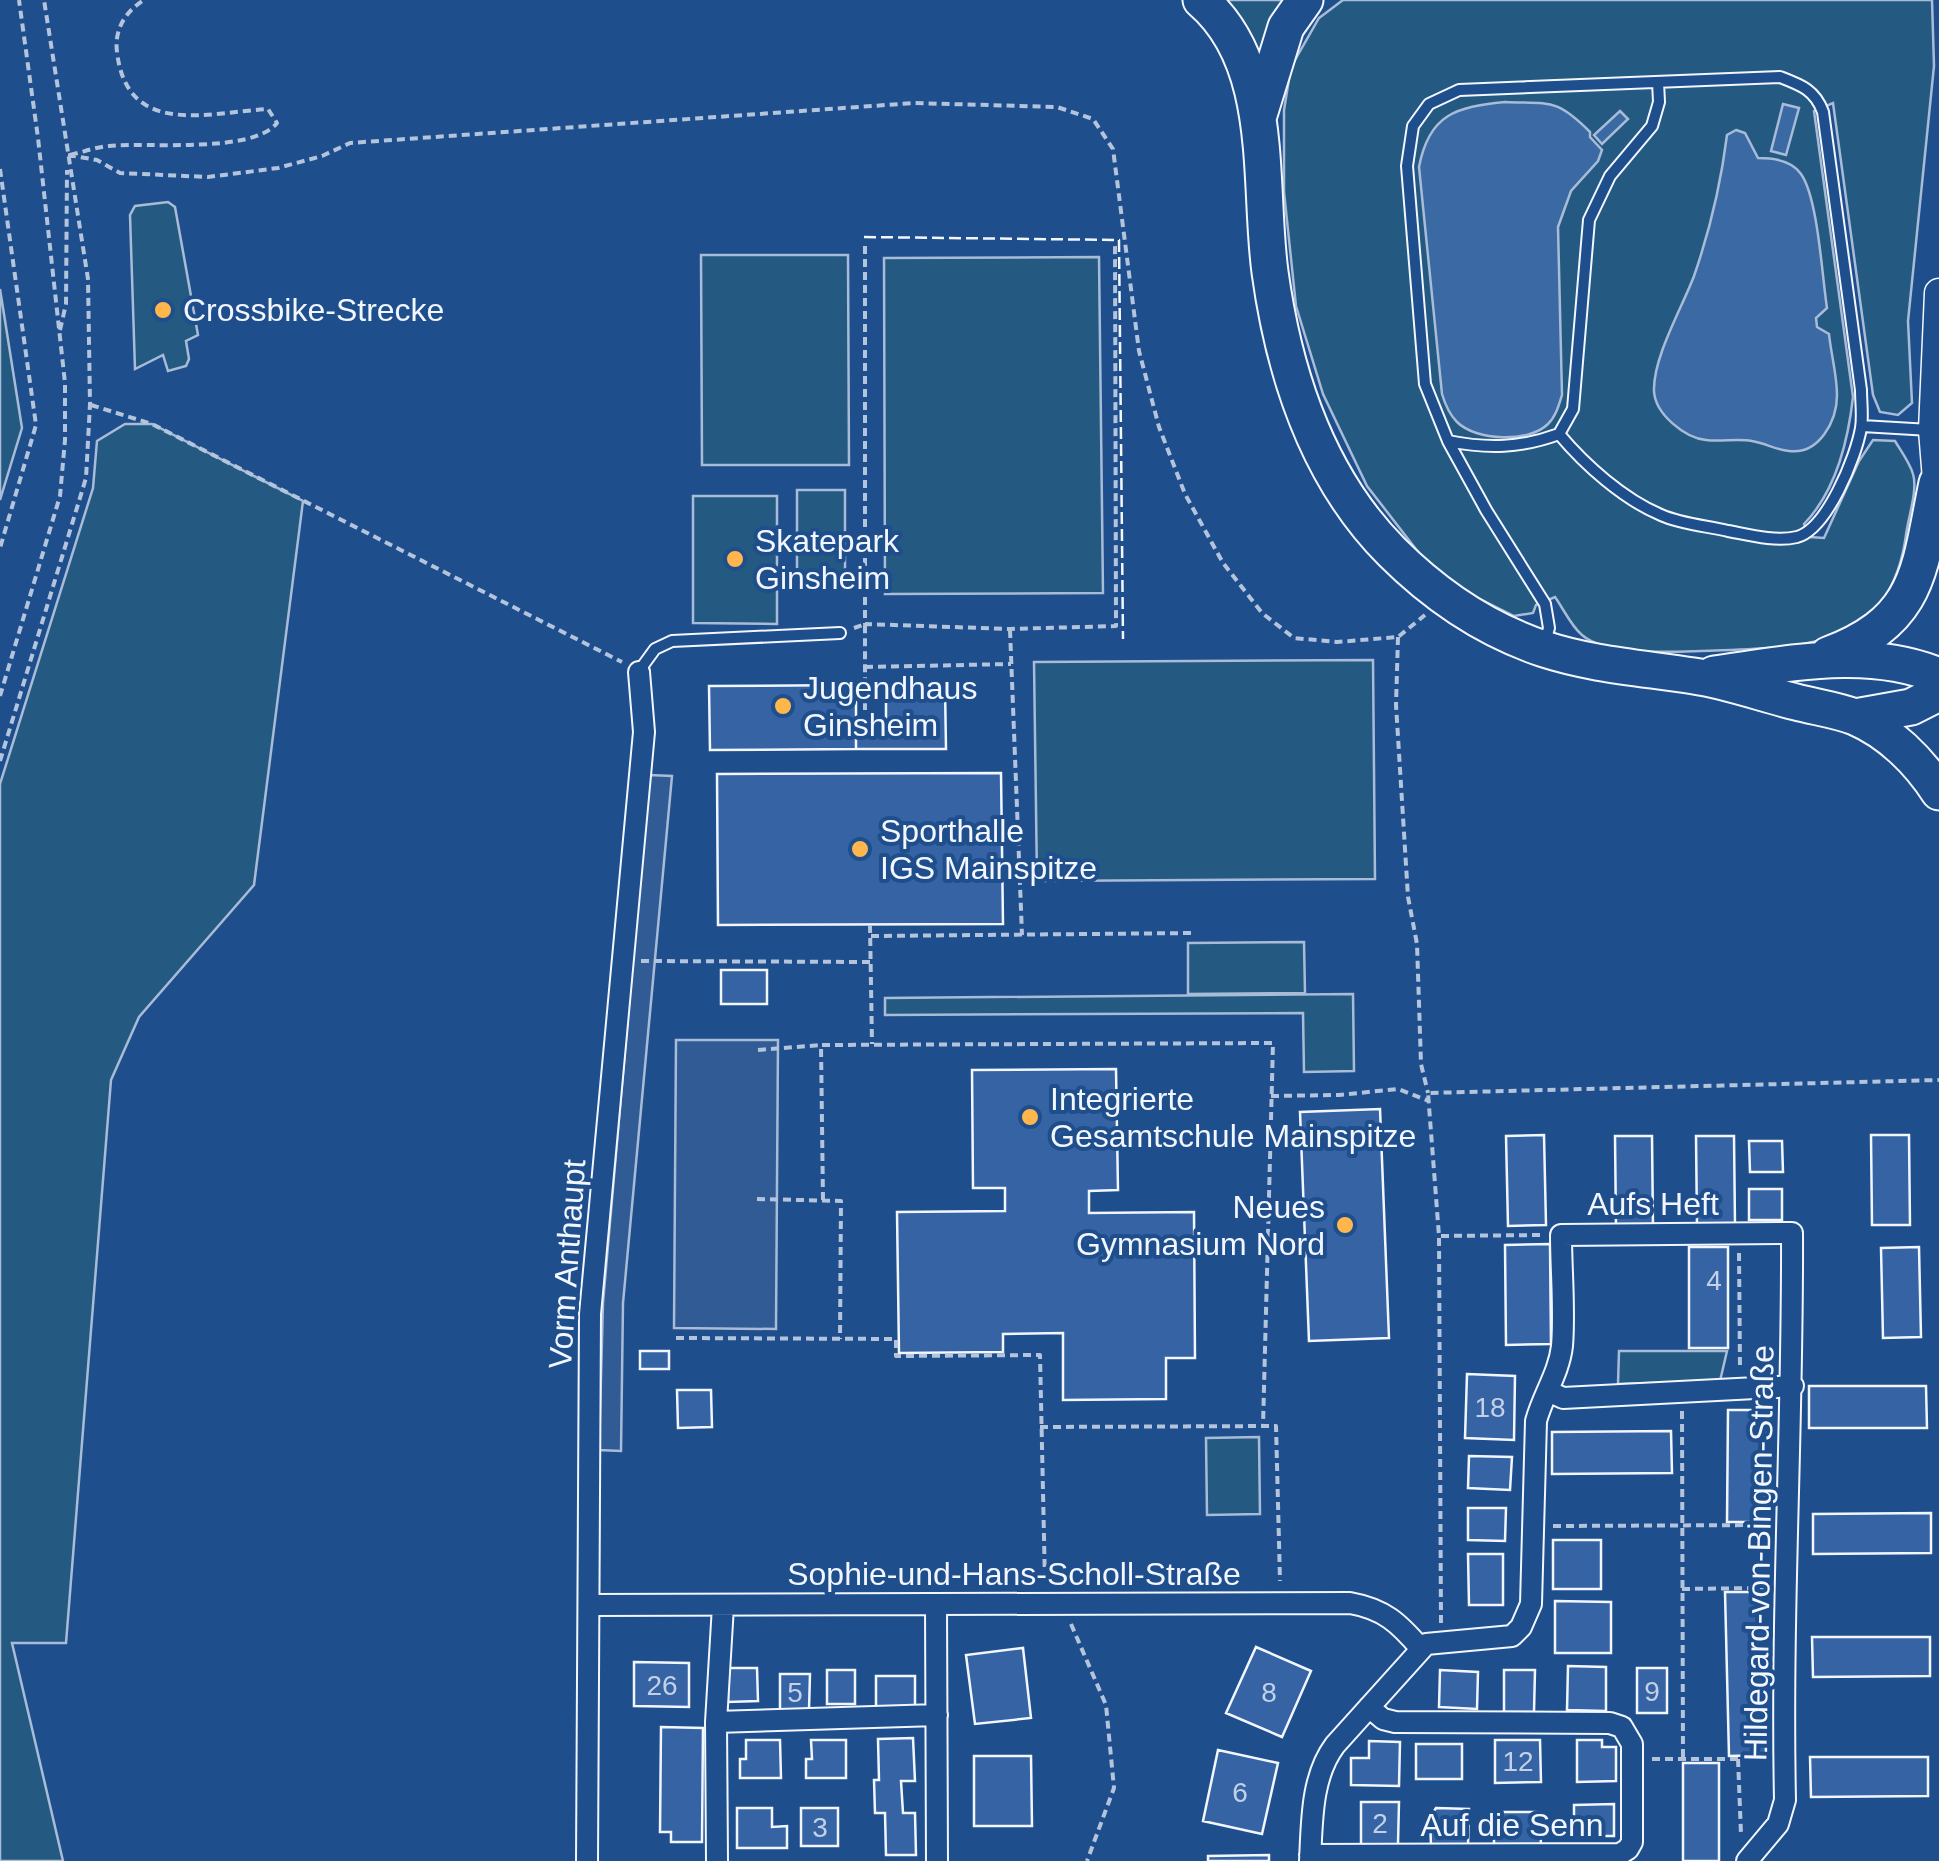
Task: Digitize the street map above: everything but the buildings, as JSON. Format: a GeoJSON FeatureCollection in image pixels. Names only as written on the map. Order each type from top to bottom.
{"type":"FeatureCollection","features":[{"type":"Feature","properties":{"kind":"highway"},"geometry":{"type":"LineString","coordinates":[[1201,0],[1225,26],[1239,50],[1258,119],[1271,276],[1282,334],[1312,435],[1359,514],[1390,550],[1440,594],[1503,632],[1544,649],[1637,670],[1697,676],[1855,717],[1906,752],[1939,792]]}},
{"type":"Feature","properties":{"kind":"highway"},"geometry":{"type":"LineString","coordinates":[[1258,119],[1286,26],[1305,0]]}},
{"type":"Feature","properties":{"kind":"highway"},"geometry":{"type":"LineString","coordinates":[[1812,660],[1878,631],[1902,607],[1917,577],[1938,497]]}},
{"type":"Feature","properties":{"kind":"highway"},"geometry":{"type":"LineString","coordinates":[[1697,676],[1812,660],[1889,660],[1939,676]]}},
{"type":"Feature","properties":{"kind":"highway"},"geometry":{"type":"LineString","coordinates":[[1855,717],[1911,708],[1939,693]]}},
{"type":"Feature","properties":{"kind":"main road"},"geometry":{"type":"LineString","coordinates":[[1938,497],[1933,430],[1939,293]]}},
{"type":"Feature","properties":{"kind":"street","name":"Vorm Anthaupt"},"geometry":{"type":"LineString","coordinates":[[587,1861],[590,1314],[644,732],[638,672]]}},
{"type":"Feature","properties":{"kind":"street","name":"Aufs Heft"},"geometry":{"type":"LineString","coordinates":[[1421,1649],[1433,1642],[1512,1636],[1521,1627],[1531,1604],[1536,1421],[1562,1348],[1561,1234],[1792,1233]]}},
{"type":"Feature","properties":{"kind":"street","name":"Hildegard-von-Bingen-Straße"},"geometry":{"type":"LineString","coordinates":[[1744,1852],[1778,1824],[1783,1812],[1785,1588],[1793,1386],[1792,1233]]}},
{"type":"Feature","properties":{"kind":"street"},"geometry":{"type":"LineString","coordinates":[[1548,1391],[1563,1398],[1793,1386]]}},
{"type":"Feature","properties":{"kind":"street","name":"Sophie-und-Hans-Scholl-Straße"},"geometry":{"type":"LineString","coordinates":[[590,1605],[1350,1603],[1372,1607],[1399,1622],[1421,1649]]}},
{"type":"Feature","properties":{"kind":"street"},"geometry":{"type":"LineString","coordinates":[[936,1605],[937,1861]]}},
{"type":"Feature","properties":{"kind":"street"},"geometry":{"type":"LineString","coordinates":[[717,1861],[716,1722],[723,1606]]}},
{"type":"Feature","properties":{"kind":"street"},"geometry":{"type":"LineString","coordinates":[[1310,1858],[1317,1778],[1324,1759],[1421,1649]]}},
{"type":"Feature","properties":{"kind":"street"},"geometry":{"type":"LineString","coordinates":[[1369,1707],[1395,1722],[1610,1723],[1622,1727],[1629,1737],[1632,1759]]}},
{"type":"Feature","properties":{"kind":"street"},"geometry":{"type":"LineString","coordinates":[[716,1722],[937,1714]]}},
{"type":"Feature","properties":{"kind":"street","name":"Auf die Senn"},"geometry":{"type":"LineString","coordinates":[[1310,1858],[1620,1854],[1632,1842],[1632,1759]]}},
{"type":"Feature","properties":{"kind":"lane"},"geometry":{"type":"LineString","coordinates":[[1544,649],[1549,628],[1545,604],[1486,510],[1448,440],[1425,384],[1407,166],[1413,126],[1429,104],[1459,90],[1780,77],[1803,86],[1818,98],[1824,112],[1861,390],[1862,426],[1837,492],[1816,526],[1798,536],[1758,537],[1661,515],[1622,491],[1576,454],[1560,434]]}},
{"type":"Feature","properties":{"kind":"lane"},"geometry":{"type":"LineString","coordinates":[[1448,440],[1478,447],[1514,447],[1560,434],[1574,408],[1589,220],[1610,176],[1652,126],[1660,102],[1658,82]]}},
{"type":"Feature","properties":{"kind":"lane"},"geometry":{"type":"LineString","coordinates":[[1862,426],[1933,430]]}},
{"type":"Feature","properties":{"kind":"lane"},"geometry":{"type":"LineString","coordinates":[[638,672],[656,649],[672,641],[840,633]]}},
{"type":"Feature","properties":{"kind":"path"},"geometry":{"type":"LineString","coordinates":[[0,696],[60,496],[65,440],[65,384],[20,0]]}},
{"type":"Feature","properties":{"kind":"path"},"geometry":{"type":"LineString","coordinates":[[0,762],[86,478],[90,404],[88,279],[44,0]]}},
{"type":"Feature","properties":{"kind":"path"},"geometry":{"type":"LineString","coordinates":[[68,155],[104,146],[173,148],[249,138],[268,132],[276,123],[268,109],[177,118],[141,100],[122,75],[116,42],[131,9],[144,0]]}},
{"type":"Feature","properties":{"kind":"path"},"geometry":{"type":"LineString","coordinates":[[68,155],[97,160],[120,172],[208,178],[278,168],[322,156],[350,142],[894,104],[1057,107],[1092,118],[1113,149],[1139,351],[1159,428],[1185,494],[1223,563],[1262,613],[1294,638],[1336,642],[1398,636],[1422,619],[1440,594]]}},
{"type":"Feature","properties":{"kind":"path"},"geometry":{"type":"LineString","coordinates":[[59,335],[66,304],[68,155]]}},
{"type":"Feature","properties":{"kind":"path"},"geometry":{"type":"LineString","coordinates":[[0,169],[36,425],[0,548]]}},
{"type":"Feature","properties":{"kind":"path"},"geometry":{"type":"LineString","coordinates":[[864,710],[865,246]]}},
{"type":"Feature","properties":{"kind":"path"},"geometry":{"type":"LineString","coordinates":[[840,633],[865,624],[1116,626],[1115,246]]}},
{"type":"Feature","properties":{"kind":"path"},"geometry":{"type":"LineString","coordinates":[[90,404],[152,424],[638,672]]}},
{"type":"Feature","properties":{"kind":"path"},"geometry":{"type":"LineString","coordinates":[[1010,628],[1022,935]]}},
{"type":"Feature","properties":{"kind":"path"},"geometry":{"type":"LineString","coordinates":[[1398,636],[1396,705],[1408,896],[1417,944],[1422,1064],[1428,1094]]}},
{"type":"Feature","properties":{"kind":"path"},"geometry":{"type":"LineString","coordinates":[[865,667],[1011,664]]}},
{"type":"Feature","properties":{"kind":"path"},"geometry":{"type":"LineString","coordinates":[[870,925],[872,1044]]}},
{"type":"Feature","properties":{"kind":"path"},"geometry":{"type":"LineString","coordinates":[[871,936],[1196,934]]}},
{"type":"Feature","properties":{"kind":"path"},"geometry":{"type":"LineString","coordinates":[[621,961],[871,962]]}},
{"type":"Feature","properties":{"kind":"path"},"geometry":{"type":"LineString","coordinates":[[758,1050],[872,1044],[1273,1044],[1263,1426]]}},
{"type":"Feature","properties":{"kind":"path"},"geometry":{"type":"LineString","coordinates":[[822,1045],[823,1200]]}},
{"type":"Feature","properties":{"kind":"path"},"geometry":{"type":"LineString","coordinates":[[1272,1096],[1398,1090],[1429,1101]]}},
{"type":"Feature","properties":{"kind":"path"},"geometry":{"type":"LineString","coordinates":[[756,1199],[841,1201],[840,1339]]}},
{"type":"Feature","properties":{"kind":"path"},"geometry":{"type":"LineString","coordinates":[[1438,1236],[1561,1234]]}},
{"type":"Feature","properties":{"kind":"path","name":"Aufs Heft"},"geometry":{"type":"LineString","coordinates":[[1739,1234],[1740,1388]]}},
{"type":"Feature","properties":{"kind":"path"},"geometry":{"type":"LineString","coordinates":[[676,1338],[896,1339],[896,1356],[1040,1355],[1040,1427],[1054,1603],[1106,1705],[1114,1788],[1087,1861]]}},
{"type":"Feature","properties":{"kind":"path"},"geometry":{"type":"LineString","coordinates":[[1682,1391],[1683,1759]]}},
{"type":"Feature","properties":{"kind":"path"},"geometry":{"type":"LineString","coordinates":[[1040,1427],[1276,1426],[1281,1602]]}},
{"type":"Feature","properties":{"kind":"path"},"geometry":{"type":"LineString","coordinates":[[1533,1526],[1788,1526]]}},
{"type":"Feature","properties":{"kind":"path"},"geometry":{"type":"LineString","coordinates":[[1682,1588],[1785,1588]]}},
{"type":"Feature","properties":{"kind":"path"},"geometry":{"type":"LineString","coordinates":[[1632,1759],[1784,1759]]}},
{"type":"Feature","properties":{"kind":"path"},"geometry":{"type":"LineString","coordinates":[[1738,1759],[1744,1852]]}},
{"type":"Feature","properties":{"kind":"shaded area"},"geometry":{"type":"Polygon","coordinates":[[[1219,0],[1290,0],[1258,83],[1219,0]]]}},
{"type":"Feature","properties":{"kind":"shaded area"},"geometry":{"type":"Polygon","coordinates":[[[1343,0],[1932,0],[1934,66],[1908,321],[1912,403],[1898,415],[1880,412],[1873,395],[1833,103],[1814,111],[1853,397],[1839,465],[1824,497],[1804,524],[1810,537],[1824,538],[1859,461],[1873,440],[1895,441],[1914,481],[1897,574],[1881,602],[1860,623],[1834,636],[1772,648],[1622,650],[1582,635],[1555,597],[1536,605],[1533,613],[1514,616],[1429,566],[1367,486],[1323,394],[1296,306],[1284,192],[1284,110],[1291,67],[1319,18],[1343,0]]]}},
{"type":"Feature","properties":{"kind":"shaded area"},"geometry":{"type":"Polygon","coordinates":[[[1505,102],[1543,103],[1560,108],[1590,132],[1602,150],[1598,161],[1571,191],[1558,227],[1562,395],[1551,421],[1539,430],[1516,437],[1489,436],[1466,428],[1452,416],[1442,394],[1419,167],[1430,135],[1447,116],[1505,102]]]}},
{"type":"Feature","properties":{"kind":"shaded area"},"geometry":{"type":"Polygon","coordinates":[[[1783,104],[1799,108],[1786,155],[1771,151],[1783,104]]]}},
{"type":"Feature","properties":{"kind":"shaded area"},"geometry":{"type":"Polygon","coordinates":[[[1620,111],[1628,119],[1602,144],[1594,135],[1620,111]]]}},
{"type":"Feature","properties":{"kind":"shaded area"},"geometry":{"type":"Polygon","coordinates":[[[1736,130],[1745,133],[1758,158],[1782,161],[1797,169],[1812,201],[1827,308],[1816,318],[1817,327],[1829,334],[1837,395],[1830,425],[1817,442],[1800,451],[1746,440],[1689,435],[1665,416],[1654,391],[1658,363],[1705,241],[1727,135],[1736,130]]]}},
{"type":"Feature","properties":{"kind":"shaded area","name":"Crossbike-Strecke"},"geometry":{"type":"Polygon","coordinates":[[[168,202],[175,207],[198,335],[186,341],[186,366],[168,371],[163,355],[135,369],[130,215],[135,206],[168,202]]]}},
{"type":"Feature","properties":{"kind":"shaded area"},"geometry":{"type":"Polygon","coordinates":[[[701,255],[848,255],[849,465],[702,465],[701,255]]]}},
{"type":"Feature","properties":{"kind":"shaded area"},"geometry":{"type":"Polygon","coordinates":[[[1099,257],[1103,593],[885,594],[884,258],[1099,257]]]}},
{"type":"Feature","properties":{"kind":"shaded area"},"geometry":{"type":"Polygon","coordinates":[[[0,289],[22,428],[0,500],[0,289]]]}},
{"type":"Feature","properties":{"kind":"shaded area"},"geometry":{"type":"Polygon","coordinates":[[[125,424],[152,424],[303,501],[254,885],[139,1017],[111,1080],[66,1643],[12,1643],[63,1861],[0,1861],[0,784],[93,488],[97,441],[125,424]]]}},
{"type":"Feature","properties":{"kind":"shaded area"},"geometry":{"type":"Polygon","coordinates":[[[797,490],[845,490],[845,578],[797,578],[797,490]]]}},
{"type":"Feature","properties":{"kind":"shaded area","name":"Skatepark Ginsheim"},"geometry":{"type":"Polygon","coordinates":[[[693,496],[777,496],[777,624],[693,623],[693,496]]]}},
{"type":"Feature","properties":{"kind":"shaded area"},"geometry":{"type":"Polygon","coordinates":[[[1373,660],[1375,879],[1037,881],[1034,662],[1373,660]]]}},
{"type":"Feature","properties":{"kind":"shaded area"},"geometry":{"type":"Polygon","coordinates":[[[649,775],[672,776],[623,1303],[621,1451],[599,1450],[603,1303],[649,775]]]}},
{"type":"Feature","properties":{"kind":"shaded area"},"geometry":{"type":"Polygon","coordinates":[[[1304,942],[1305,993],[1188,994],[1188,943],[1304,942]]]}},
{"type":"Feature","properties":{"kind":"shaded area"},"geometry":{"type":"Polygon","coordinates":[[[1353,994],[1354,1071],[1304,1072],[1303,1013],[885,1015],[885,998],[1353,994]]]}},
{"type":"Feature","properties":{"kind":"shaded area"},"geometry":{"type":"Polygon","coordinates":[[[676,1040],[778,1040],[776,1329],[674,1328],[676,1040]]]}},
{"type":"Feature","properties":{"kind":"shaded area"},"geometry":{"type":"Polygon","coordinates":[[[1619,1351],[1727,1351],[1720,1381],[1618,1384],[1619,1351]]]}},
{"type":"Feature","properties":{"kind":"shaded area"},"geometry":{"type":"Polygon","coordinates":[[[1259,1437],[1260,1514],[1207,1515],[1206,1438],[1259,1437]]]}},
{"type":"Feature","properties":{"kind":"fence"},"geometry":{"type":"LineString","coordinates":[[864,237],[1119,240],[1123,639]]}},
{"type":"Feature","properties":{"kind":"place","name":"Crossbike-Strecke"},"geometry":{"type":"Point","coordinates":[163,310]}},
{"type":"Feature","properties":{"kind":"place","name":"Skatepark Ginsheim"},"geometry":{"type":"Point","coordinates":[735,559]}},
{"type":"Feature","properties":{"kind":"place","name":"Jugendhaus Ginsheim"},"geometry":{"type":"Point","coordinates":[783,706]}},
{"type":"Feature","properties":{"kind":"place","name":"Sporthalle IGS Mainspitze"},"geometry":{"type":"Point","coordinates":[860,849]}},
{"type":"Feature","properties":{"kind":"place","name":"Integrierte Gesamtschule Mainspitze"},"geometry":{"type":"Point","coordinates":[1030,1117]}},
{"type":"Feature","properties":{"kind":"place","name":"Neues Gymnasium Nord"},"geometry":{"type":"Point","coordinates":[1345,1225]}}]}
